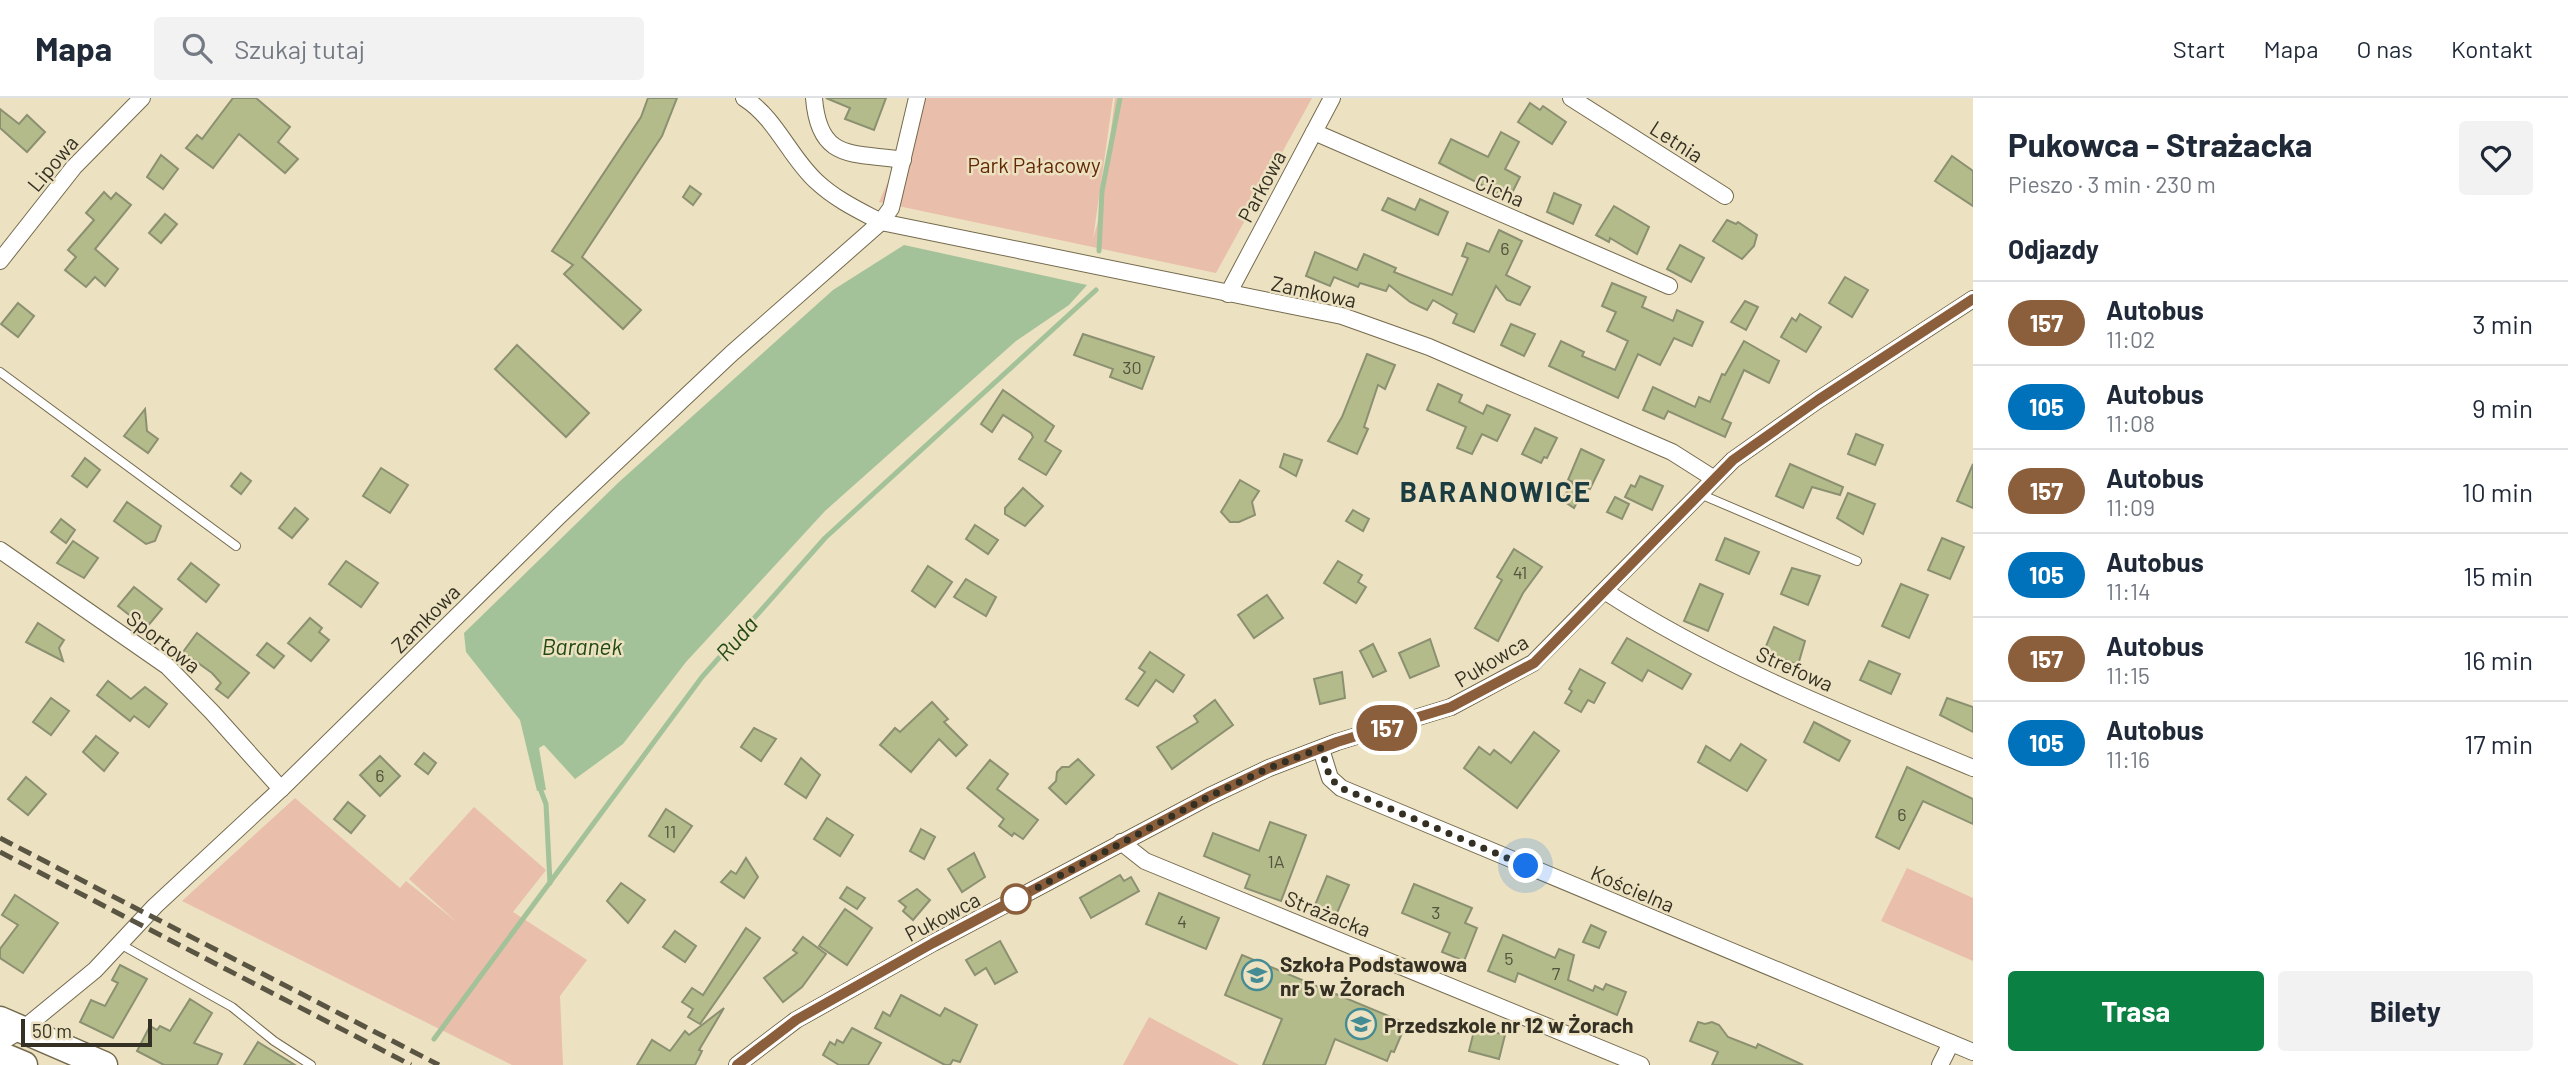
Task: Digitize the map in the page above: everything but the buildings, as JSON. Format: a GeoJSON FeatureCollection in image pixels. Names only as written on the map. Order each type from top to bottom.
{"type":"FeatureCollection","features":[{"type":"Feature","properties":{"kind":"main road"},"geometry":{"type":"LineString","coordinates":[[12,1025],[104,1065]]}},
{"type":"Feature","properties":{"kind":"main road"},"geometry":{"type":"LineString","coordinates":[[0,1055],[24,1065]]}},
{"type":"Feature","properties":{"kind":"street","name":"Lipowa"},"geometry":{"type":"LineString","coordinates":[[0,261],[74,167],[142,98]]}},
{"type":"Feature","properties":{"kind":"street"},"geometry":{"type":"LineString","coordinates":[[814,98],[816,124],[832,145],[851,155],[903,160]]}},
{"type":"Feature","properties":{"kind":"street"},"geometry":{"type":"LineString","coordinates":[[881,222],[891,208],[917,98]]}},
{"type":"Feature","properties":{"kind":"street","name":"Parkowa"},"geometry":{"type":"LineString","coordinates":[[1228,294],[1332,98]]}},
{"type":"Feature","properties":{"kind":"street","name":"Letnia"},"geometry":{"type":"LineString","coordinates":[[1571,98],[1726,196]]}},
{"type":"Feature","properties":{"kind":"street","name":"Zamkowa"},"geometry":{"type":"LineString","coordinates":[[752,100],[814,180],[841,202],[881,222],[1342,316],[1386,330],[1672,452],[1713,478]]}},
{"type":"Feature","properties":{"kind":"street","name":"Cicha"},"geometry":{"type":"LineString","coordinates":[[1314,132],[1669,286]]}},
{"type":"Feature","properties":{"kind":"street","name":"Zamkowa"},"geometry":{"type":"LineString","coordinates":[[0,1043],[12,1025],[95,970],[155,906],[281,789],[559,516],[731,354],[881,222]]}},
{"type":"Feature","properties":{"kind":"street","name":"Pukowca"},"geometry":{"type":"LineString","coordinates":[[737,1065],[796,1020],[1121,842],[1269,768],[1321,748],[1451,707],[1534,663],[1606,592],[1713,478],[1818,400],[1973,299]]}},
{"type":"Feature","properties":{"kind":"street","name":"Sportowa"},"geometry":{"type":"LineString","coordinates":[[0,550],[167,666],[281,789]]}},
{"type":"Feature","properties":{"kind":"street","name":"Strefowa"},"geometry":{"type":"LineString","coordinates":[[1606,592],[1655,624],[1762,677],[1973,768]]}},
{"type":"Feature","properties":{"kind":"street","name":"Kościelna"},"geometry":{"type":"LineString","coordinates":[[1321,748],[1330,778],[1351,793],[1951,1043]]}},
{"type":"Feature","properties":{"kind":"street","name":"Strażacka"},"geometry":{"type":"LineString","coordinates":[[1121,842],[1145,861],[1638,1064]]}},
{"type":"Feature","properties":{"kind":"street"},"geometry":{"type":"LineString","coordinates":[[1940,1065],[1951,1043],[1973,1052]]}},
{"type":"Feature","properties":{"kind":"lane"},"geometry":{"type":"LineString","coordinates":[[0,372],[236,546]]}},
{"type":"Feature","properties":{"kind":"lane"},"geometry":{"type":"LineString","coordinates":[[1700,494],[1857,561]]}},
{"type":"Feature","properties":{"kind":"lane"},"geometry":{"type":"LineString","coordinates":[[120,944],[232,1007],[274,1041],[311,1065]]}},
{"type":"Feature","properties":{"kind":"green space","name":"Park Pałacowy"},"geometry":{"type":"Polygon","coordinates":[[[925,98],[1113,98],[1093,239],[1101,211],[1115,98],[1312,98],[1216,273],[879,202],[925,98]]]}},
{"type":"Feature","properties":{"kind":"green space"},"geometry":{"type":"Polygon","coordinates":[[[295,798],[400,888],[406,881],[458,923],[409,879],[474,807],[546,870],[513,912],[587,960],[560,996],[563,1065],[512,1065],[182,901],[295,798]]]}},
{"type":"Feature","properties":{"kind":"green space"},"geometry":{"type":"Polygon","coordinates":[[[1907,868],[1973,898],[1973,961],[1881,921],[1907,868]]]}},
{"type":"Feature","properties":{"kind":"green space"},"geometry":{"type":"Polygon","coordinates":[[[1149,1017],[1239,1065],[1123,1065],[1149,1017]]]}},
{"type":"Feature","properties":{"kind":"water","name":"Baranek"},"geometry":{"type":"Polygon","coordinates":[[[904,245],[1087,285],[1069,305],[1016,341],[825,511],[686,662],[623,744],[575,779],[544,745],[539,748],[546,790],[537,791],[520,720],[466,652],[464,633],[619,482],[833,290],[904,245]]]}},
{"type":"Feature","properties":{"kind":"waterway","name":"Ruda"},"geometry":{"type":"LineString","coordinates":[[1099,251],[1102,191],[1120,98]]}},
{"type":"Feature","properties":{"kind":"waterway","name":"Ruda"},"geometry":{"type":"LineString","coordinates":[[434,1039],[702,677],[825,538],[1096,290]]}},
{"type":"Feature","properties":{"kind":"waterway"},"geometry":{"type":"LineString","coordinates":[[541,791],[546,804],[550,883]]}},
{"type":"Feature","properties":{"kind":"railway"},"geometry":{"type":"LineString","coordinates":[[0,838],[439,1065]]}},
{"type":"Feature","properties":{"kind":"railway"},"geometry":{"type":"LineString","coordinates":[[0,852],[411,1065]]}},
{"type":"Feature","properties":{"kind":"bus line","name":"157"},"geometry":{"type":"LineString","coordinates":[[737,1065],[796,1020],[933,943],[1210,796],[1269,768],[1337,742],[1451,707],[1534,663],[1733,460],[1879,359],[1973,299]]}},
{"type":"Feature","properties":{"kind":"place","name":"Szkoła Podstawowa nr 5 w Żorach"},"geometry":{"type":"Point","coordinates":[1257,975]}},
{"type":"Feature","properties":{"kind":"place","name":"Przedszkole nr 12 w Żorach"},"geometry":{"type":"Point","coordinates":[1361,1024]}},
{"type":"Feature","properties":{"kind":"district","name":"BARANOWICE"},"geometry":{"type":"Point","coordinates":[1496,491]}},
{"type":"Feature","properties":{"kind":"route"},"geometry":{"type":"LineString","coordinates":[[1016,899],[1210,796],[1269,768],[1321,748],[1330,778],[1341,788],[1526,866]]}}]}
